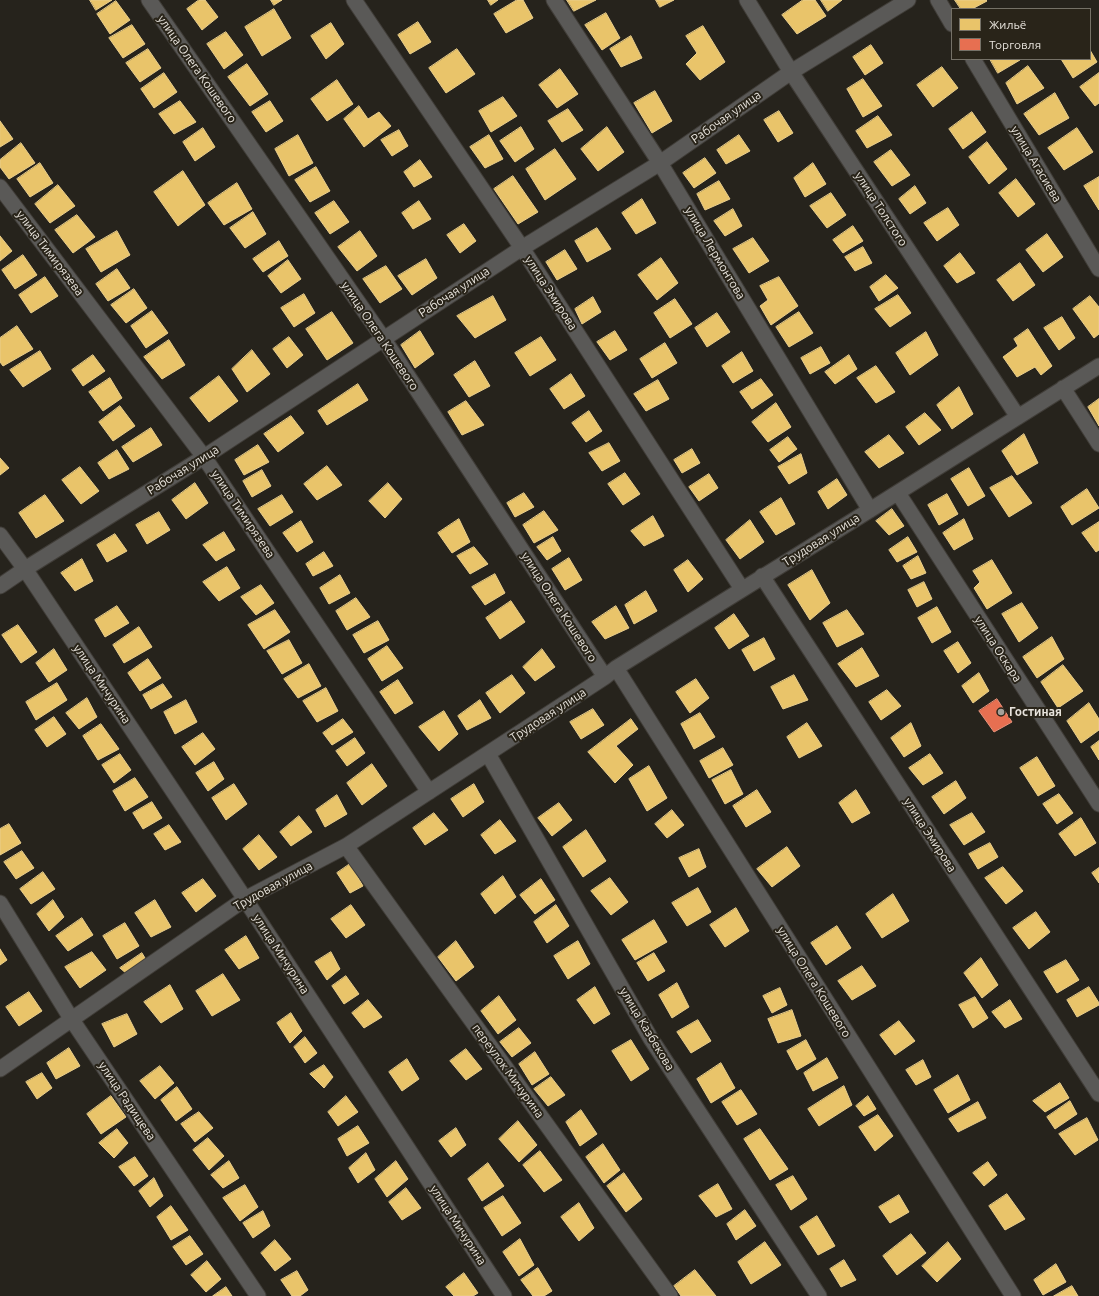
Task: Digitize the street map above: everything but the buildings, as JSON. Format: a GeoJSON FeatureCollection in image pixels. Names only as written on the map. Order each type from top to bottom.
{"type":"FeatureCollection","features":[{"type":"Feature","properties":{"kind":"street","name":"улица Олега Кошевого"},"geometry":{"type":"LineString","coordinates":[[149,0],[383,338],[610,673],[1013,1296]]}},
{"type":"Feature","properties":{"kind":"street","name":"улица Эмирова"},"geometry":{"type":"LineString","coordinates":[[354,0],[522,248],[742,589]]}},
{"type":"Feature","properties":{"kind":"street","name":"улица Лермонтова"},"geometry":{"type":"LineString","coordinates":[[554,0],[660,163],[870,510]]}},
{"type":"Feature","properties":{"kind":"street","name":"улица Толстого"},"geometry":{"type":"LineString","coordinates":[[747,0],[791,72],[1018,417]]}},
{"type":"Feature","properties":{"kind":"street","name":"Рабочая улица"},"geometry":{"type":"LineString","coordinates":[[0,586],[204,457],[522,248],[660,163],[791,72],[908,0]]}},
{"type":"Feature","properties":{"kind":"street"},"geometry":{"type":"LineString","coordinates":[[938,0],[951,22]]}},
{"type":"Feature","properties":{"kind":"street","name":"улица Агасиева"},"geometry":{"type":"LineString","coordinates":[[974,60],[1099,269]]}},
{"type":"Feature","properties":{"kind":"street","name":"улица Тимирязева"},"geometry":{"type":"LineString","coordinates":[[0,187],[204,457],[430,792]]}},
{"type":"Feature","properties":{"kind":"street","name":"Трудовая улица"},"geometry":{"type":"LineString","coordinates":[[0,1069],[245,899],[346,846],[610,673],[762,576],[898,493],[1099,366]]}},
{"type":"Feature","properties":{"kind":"street"},"geometry":{"type":"LineString","coordinates":[[1063,388],[1099,444]]}},
{"type":"Feature","properties":{"kind":"street","name":"улица Оскара"},"geometry":{"type":"LineString","coordinates":[[898,493],[1099,804]]}},
{"type":"Feature","properties":{"kind":"street","name":"улица Мичурина"},"geometry":{"type":"LineString","coordinates":[[0,535],[25,569],[245,899],[504,1296]]}},
{"type":"Feature","properties":{"kind":"street","name":"улица Эмирова"},"geometry":{"type":"LineString","coordinates":[[762,576],[1099,1094]]}},
{"type":"Feature","properties":{"kind":"street","name":"улица Казбекова"},"geometry":{"type":"LineString","coordinates":[[488,754],[651,1040],[819,1296]]}},
{"type":"Feature","properties":{"kind":"street","name":"переулок Мичурина"},"geometry":{"type":"LineString","coordinates":[[346,846],[670,1296]]}},
{"type":"Feature","properties":{"kind":"street","name":"улица Радищева"},"geometry":{"type":"LineString","coordinates":[[0,904],[72,1020],[258,1296]]}},
{"type":"Feature","properties":{"kind":"place","name":"Гостиная"},"geometry":{"type":"Point","coordinates":[1001,712]}}]}
